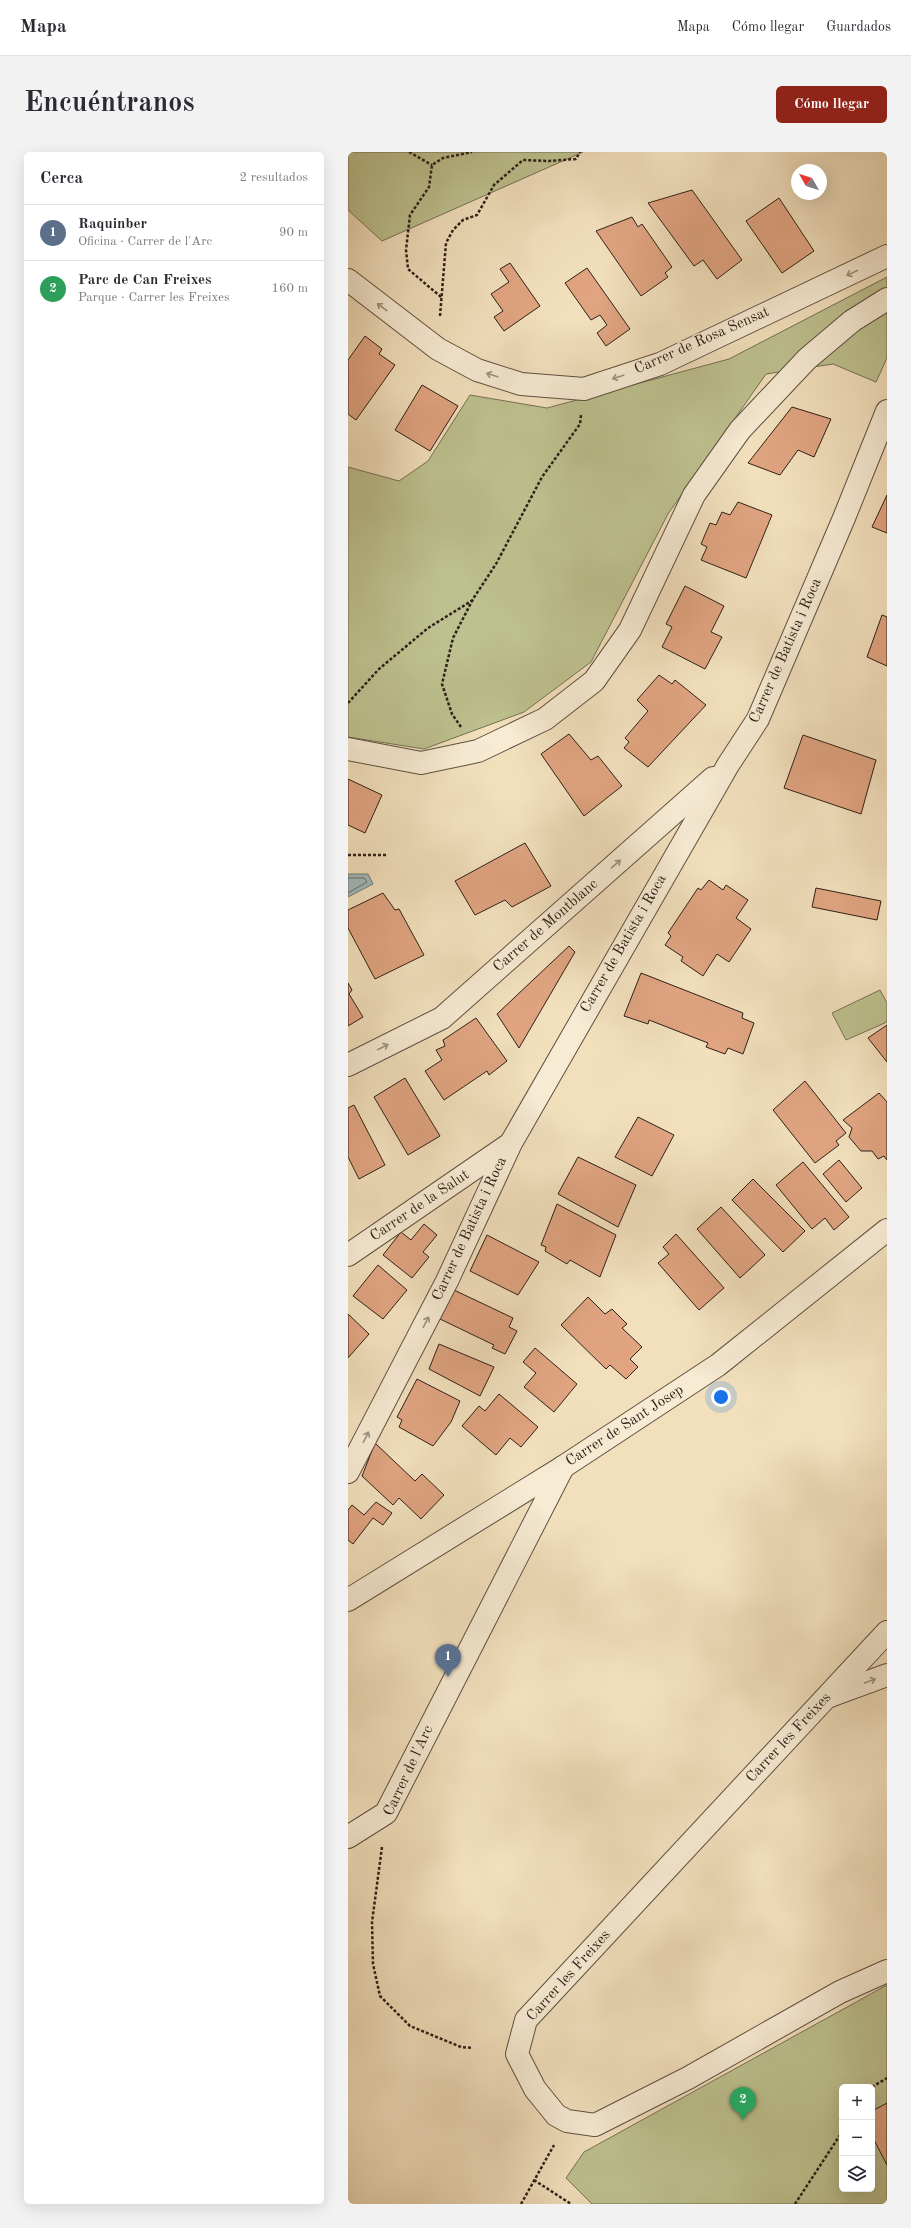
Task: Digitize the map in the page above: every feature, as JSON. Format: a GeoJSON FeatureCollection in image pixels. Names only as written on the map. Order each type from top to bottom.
{"type":"FeatureCollection","features":[{"type":"Feature","properties":{"kind":"street","name":"Carrer de Rosa Sensat"},"geometry":{"type":"LineString","coordinates":[[348,280],[438,350],[477,370],[521,384],[584,389],[660,364],[887,256]]}},
{"type":"Feature","properties":{"kind":"street"},"geometry":{"type":"LineString","coordinates":[[348,749],[421,763],[478,751],[545,719],[594,682],[630,630],[694,495],[740,430],[807,359],[852,321],[887,299]]}},
{"type":"Feature","properties":{"kind":"street","name":"Carrer de Batista i Roca"},"geometry":{"type":"LineString","coordinates":[[348,1472],[447,1281],[511,1143],[728,766],[758,719],[841,525],[887,411]]}},
{"type":"Feature","properties":{"kind":"street","name":"Carrer de Montblanc"},"geometry":{"type":"LineString","coordinates":[[348,1065],[442,1018],[728,766]]}},
{"type":"Feature","properties":{"kind":"street","name":"Carrer de la Salut"},"geometry":{"type":"LineString","coordinates":[[348,1255],[511,1143]]}},
{"type":"Feature","properties":{"kind":"street","name":"Carrer de Sant Josep"},"geometry":{"type":"LineString","coordinates":[[348,1600],[563,1467],[718,1365],[887,1230]]}},
{"type":"Feature","properties":{"kind":"street","name":"Carrer de l'Arc"},"geometry":{"type":"LineString","coordinates":[[386,1813],[563,1467]]}},
{"type":"Feature","properties":{"kind":"street","name":"Carrer les Freixes"},"geometry":{"type":"LineString","coordinates":[[887,1632],[526,2020],[517,2054],[535,2089],[556,2115],[567,2121],[595,2125],[688,2078],[840,1992],[887,1971]]}},
{"type":"Feature","properties":{"kind":"street"},"geometry":{"type":"LineString","coordinates":[[827,1697],[887,1675]]}},
{"type":"Feature","properties":{"kind":"street"},"geometry":{"type":"LineString","coordinates":[[348,1837],[386,1813]]}},
{"type":"Feature","properties":{"kind":"path"},"geometry":{"type":"LineString","coordinates":[[409,152],[432,165]]}},
{"type":"Feature","properties":{"kind":"path"},"geometry":{"type":"LineString","coordinates":[[442,298],[408,269],[406,250],[410,215],[429,187],[432,165],[443,158],[472,152]]}},
{"type":"Feature","properties":{"kind":"path"},"geometry":{"type":"LineString","coordinates":[[438,350],[446,243],[452,230],[463,220],[477,215],[494,185],[523,160],[549,161],[576,159],[580,152]]}},
{"type":"Feature","properties":{"kind":"path"},"geometry":{"type":"LineString","coordinates":[[478,751],[452,714],[442,684],[453,638],[496,564],[542,477],[580,424],[584,389]]}},
{"type":"Feature","properties":{"kind":"path"},"geometry":{"type":"LineString","coordinates":[[348,703],[391,658],[428,628],[474,600]]}},
{"type":"Feature","properties":{"kind":"path"},"geometry":{"type":"LineString","coordinates":[[348,856],[388,855]]}},
{"type":"Feature","properties":{"kind":"path","name":"Carrer de l'Arc"},"geometry":{"type":"LineString","coordinates":[[386,1813],[372,1922],[373,1964],[380,1996],[410,2026],[461,2047],[473,2048]]}},
{"type":"Feature","properties":{"kind":"path"},"geometry":{"type":"LineString","coordinates":[[875,2085],[887,2078]]}},
{"type":"Feature","properties":{"kind":"path"},"geometry":{"type":"LineString","coordinates":[[521,2204],[567,2121]]}},
{"type":"Feature","properties":{"kind":"path"},"geometry":{"type":"LineString","coordinates":[[795,2204],[839,2137]]}},
{"type":"Feature","properties":{"kind":"path"},"geometry":{"type":"LineString","coordinates":[[534,2180],[571,2204]]}},
{"type":"Feature","properties":{"kind":"green space"},"geometry":{"type":"Polygon","coordinates":[[[348,152],[583,152],[382,241],[348,210],[348,152]]]}},
{"type":"Feature","properties":{"kind":"green space"},"geometry":{"type":"Polygon","coordinates":[[[887,277],[887,358],[876,382],[833,364],[766,374],[668,514],[591,662],[524,712],[424,749],[348,737],[348,467],[399,481],[428,461],[470,395],[547,408],[729,359],[887,277]]]}},
{"type":"Feature","properties":{"kind":"green space"},"geometry":{"type":"Polygon","coordinates":[[[880,990],[887,1003],[887,1022],[846,1040],[832,1013],[880,990]]]}},
{"type":"Feature","properties":{"kind":"green space"},"geometry":{"type":"Polygon","coordinates":[[[887,1985],[887,2204],[592,2204],[566,2178],[584,2152],[887,1985]]]}},
{"type":"Feature","properties":{"kind":"water"},"geometry":{"type":"Polygon","coordinates":[[[348,874],[368,874],[373,884],[348,897],[348,874]]]}},
{"type":"Feature","properties":{"kind":"building"},"geometry":{"type":"Polygon","coordinates":[[[692,190],[742,260],[717,279],[703,260],[694,266],[648,203],[692,190]]]}},
{"type":"Feature","properties":{"kind":"building"},"geometry":{"type":"Polygon","coordinates":[[[779,198],[814,251],[782,273],[746,221],[779,198]]]}},
{"type":"Feature","properties":{"kind":"building"},"geometry":{"type":"Polygon","coordinates":[[[632,217],[638,227],[642,224],[672,267],[665,273],[668,277],[641,296],[596,231],[632,217]]]}},
{"type":"Feature","properties":{"kind":"building"},"geometry":{"type":"Polygon","coordinates":[[[510,263],[540,306],[504,331],[494,317],[503,311],[491,294],[509,282],[500,269],[510,263]]]}},
{"type":"Feature","properties":{"kind":"building"},"geometry":{"type":"Polygon","coordinates":[[[587,268],[630,329],[606,346],[597,333],[607,325],[600,315],[591,320],[565,283],[587,268]]]}},
{"type":"Feature","properties":{"kind":"building"},"geometry":{"type":"Polygon","coordinates":[[[365,336],[382,349],[379,354],[395,365],[356,420],[348,414],[348,360],[365,336]]]}},
{"type":"Feature","properties":{"kind":"building"},"geometry":{"type":"Polygon","coordinates":[[[422,385],[458,406],[430,451],[395,430],[422,385]]]}},
{"type":"Feature","properties":{"kind":"building"},"geometry":{"type":"Polygon","coordinates":[[[792,407],[831,419],[814,457],[798,450],[780,475],[748,463],[792,407]]]}},
{"type":"Feature","properties":{"kind":"building"},"geometry":{"type":"Polygon","coordinates":[[[887,495],[887,533],[872,527],[887,495]]]}},
{"type":"Feature","properties":{"kind":"building"},"geometry":{"type":"Polygon","coordinates":[[[738,502],[772,515],[746,578],[701,560],[707,547],[701,544],[710,523],[716,525],[722,512],[730,515],[738,502]]]}},
{"type":"Feature","properties":{"kind":"building"},"geometry":{"type":"Polygon","coordinates":[[[685,586],[724,606],[711,632],[722,637],[705,669],[662,647],[672,627],[666,624],[685,586]]]}},
{"type":"Feature","properties":{"kind":"building"},"geometry":{"type":"Polygon","coordinates":[[[882,615],[887,617],[887,666],[867,657],[882,615]]]}},
{"type":"Feature","properties":{"kind":"building"},"geometry":{"type":"Polygon","coordinates":[[[659,675],[672,684],[675,680],[706,705],[648,767],[624,748],[629,742],[625,738],[648,711],[637,700],[659,675]]]}},
{"type":"Feature","properties":{"kind":"building"},"geometry":{"type":"Polygon","coordinates":[[[569,734],[591,760],[598,756],[622,786],[584,816],[541,754],[569,734]]]}},
{"type":"Feature","properties":{"kind":"building"},"geometry":{"type":"Polygon","coordinates":[[[803,735],[876,760],[861,814],[784,788],[803,735]]]}},
{"type":"Feature","properties":{"kind":"building"},"geometry":{"type":"Polygon","coordinates":[[[348,779],[382,795],[365,833],[348,825],[348,779]]]}},
{"type":"Feature","properties":{"kind":"building"},"geometry":{"type":"Polygon","coordinates":[[[525,843],[551,886],[512,907],[505,900],[475,915],[455,881],[525,843]]]}},
{"type":"Feature","properties":{"kind":"building"},"geometry":{"type":"Polygon","coordinates":[[[709,880],[723,890],[726,885],[748,900],[736,918],[751,929],[729,962],[717,954],[703,976],[681,961],[683,957],[665,945],[671,936],[668,933],[698,888],[701,890],[709,880]]]}},
{"type":"Feature","properties":{"kind":"building"},"geometry":{"type":"Polygon","coordinates":[[[816,888],[881,901],[877,920],[812,907],[816,888]]]}},
{"type":"Feature","properties":{"kind":"building"},"geometry":{"type":"Polygon","coordinates":[[[383,893],[395,910],[399,909],[424,955],[375,979],[348,928],[348,910],[383,893]]]}},
{"type":"Feature","properties":{"kind":"building"},"geometry":{"type":"Polygon","coordinates":[[[569,946],[575,952],[519,1048],[497,1014],[569,946]]]}},
{"type":"Feature","properties":{"kind":"building"},"geometry":{"type":"Polygon","coordinates":[[[641,973],[743,1013],[742,1018],[754,1023],[743,1054],[728,1048],[725,1054],[706,1047],[708,1043],[649,1020],[648,1024],[624,1016],[641,973]]]}},
{"type":"Feature","properties":{"kind":"building"},"geometry":{"type":"Polygon","coordinates":[[[348,983],[352,990],[349,994],[363,1017],[348,1026],[348,983]]]}},
{"type":"Feature","properties":{"kind":"building"},"geometry":{"type":"Polygon","coordinates":[[[476,1018],[507,1061],[489,1075],[487,1071],[444,1100],[425,1071],[442,1060],[436,1050],[445,1046],[443,1040],[476,1018]]]}},
{"type":"Feature","properties":{"kind":"building"},"geometry":{"type":"Polygon","coordinates":[[[887,1025],[887,1062],[868,1038],[887,1025]]]}},
{"type":"Feature","properties":{"kind":"building"},"geometry":{"type":"Polygon","coordinates":[[[405,1078],[440,1136],[408,1155],[374,1097],[405,1078]]]}},
{"type":"Feature","properties":{"kind":"building"},"geometry":{"type":"Polygon","coordinates":[[[805,1081],[846,1133],[836,1141],[839,1145],[815,1163],[773,1110],[805,1081]]]}},
{"type":"Feature","properties":{"kind":"building"},"geometry":{"type":"Polygon","coordinates":[[[879,1093],[887,1102],[887,1160],[884,1156],[878,1159],[872,1151],[861,1151],[849,1137],[852,1128],[843,1120],[879,1093]]]}},
{"type":"Feature","properties":{"kind":"building"},"geometry":{"type":"Polygon","coordinates":[[[354,1105],[385,1165],[359,1179],[348,1157],[348,1108],[354,1105]]]}},
{"type":"Feature","properties":{"kind":"building"},"geometry":{"type":"Polygon","coordinates":[[[638,1117],[674,1135],[652,1176],[615,1157],[638,1117]]]}},
{"type":"Feature","properties":{"kind":"building"},"geometry":{"type":"Polygon","coordinates":[[[578,1157],[636,1185],[618,1227],[558,1194],[578,1157]]]}},
{"type":"Feature","properties":{"kind":"building"},"geometry":{"type":"Polygon","coordinates":[[[839,1160],[862,1188],[846,1202],[823,1174],[839,1160]]]}},
{"type":"Feature","properties":{"kind":"building"},"geometry":{"type":"Polygon","coordinates":[[[803,1162],[849,1217],[834,1230],[825,1218],[812,1229],[776,1185],[803,1162]]]}},
{"type":"Feature","properties":{"kind":"building"},"geometry":{"type":"Polygon","coordinates":[[[753,1179],[805,1231],[783,1252],[732,1200],[753,1179]]]}},
{"type":"Feature","properties":{"kind":"building"},"geometry":{"type":"Polygon","coordinates":[[[557,1204],[616,1235],[600,1277],[570,1260],[567,1264],[545,1251],[546,1247],[541,1245],[557,1204]]]}},
{"type":"Feature","properties":{"kind":"building"},"geometry":{"type":"Polygon","coordinates":[[[721,1207],[765,1255],[740,1278],[697,1229],[721,1207]]]}},
{"type":"Feature","properties":{"kind":"building"},"geometry":{"type":"Polygon","coordinates":[[[424,1224],[437,1235],[423,1252],[429,1257],[412,1278],[383,1255],[401,1232],[411,1240],[424,1224]]]}},
{"type":"Feature","properties":{"kind":"building"},"geometry":{"type":"Polygon","coordinates":[[[676,1234],[724,1288],[699,1310],[658,1263],[669,1254],[663,1247],[676,1234]]]}},
{"type":"Feature","properties":{"kind":"building"},"geometry":{"type":"Polygon","coordinates":[[[487,1235],[539,1262],[518,1295],[470,1271],[487,1235]]]}},
{"type":"Feature","properties":{"kind":"building"},"geometry":{"type":"Polygon","coordinates":[[[378,1265],[407,1290],[383,1319],[353,1296],[378,1265]]]}},
{"type":"Feature","properties":{"kind":"building"},"geometry":{"type":"Polygon","coordinates":[[[454,1290],[513,1318],[509,1327],[517,1331],[505,1354],[492,1348],[494,1345],[440,1319],[454,1290]]]}},
{"type":"Feature","properties":{"kind":"building"},"geometry":{"type":"Polygon","coordinates":[[[588,1297],[605,1314],[612,1309],[627,1324],[622,1328],[642,1347],[630,1359],[638,1367],[626,1379],[610,1365],[606,1369],[561,1325],[588,1297]]]}},
{"type":"Feature","properties":{"kind":"building"},"geometry":{"type":"Polygon","coordinates":[[[348,1314],[369,1334],[348,1358],[348,1314]]]}},
{"type":"Feature","properties":{"kind":"building"},"geometry":{"type":"Polygon","coordinates":[[[439,1344],[494,1367],[480,1396],[429,1369],[439,1344]]]}},
{"type":"Feature","properties":{"kind":"building"},"geometry":{"type":"Polygon","coordinates":[[[535,1348],[577,1384],[554,1412],[524,1387],[536,1373],[523,1362],[535,1348]]]}},
{"type":"Feature","properties":{"kind":"building"},"geometry":{"type":"Polygon","coordinates":[[[417,1379],[460,1401],[451,1422],[433,1446],[399,1427],[402,1420],[397,1417],[417,1379]]]}},
{"type":"Feature","properties":{"kind":"building"},"geometry":{"type":"Polygon","coordinates":[[[499,1394],[538,1427],[521,1447],[510,1438],[496,1455],[462,1426],[479,1406],[485,1411],[499,1394]]]}},
{"type":"Feature","properties":{"kind":"building"},"geometry":{"type":"Polygon","coordinates":[[[375,1443],[415,1481],[422,1474],[444,1495],[421,1519],[399,1498],[393,1505],[362,1476],[375,1443]]]}},
{"type":"Feature","properties":{"kind":"building"},"geometry":{"type":"Polygon","coordinates":[[[376,1502],[392,1513],[383,1525],[373,1518],[353,1544],[348,1540],[348,1510],[352,1505],[364,1515],[376,1502]]]}},
{"type":"Feature","properties":{"kind":"building"},"geometry":{"type":"Polygon","coordinates":[[[887,2103],[887,2165],[875,2142],[875,2109],[887,2103]]]}},
{"type":"Feature","properties":{"kind":"place","name":"Raquinber"},"geometry":{"type":"Point","coordinates":[448,1677]}},
{"type":"Feature","properties":{"kind":"place","name":"Parc de Can Freixes"},"geometry":{"type":"Point","coordinates":[743,2120]}}]}
